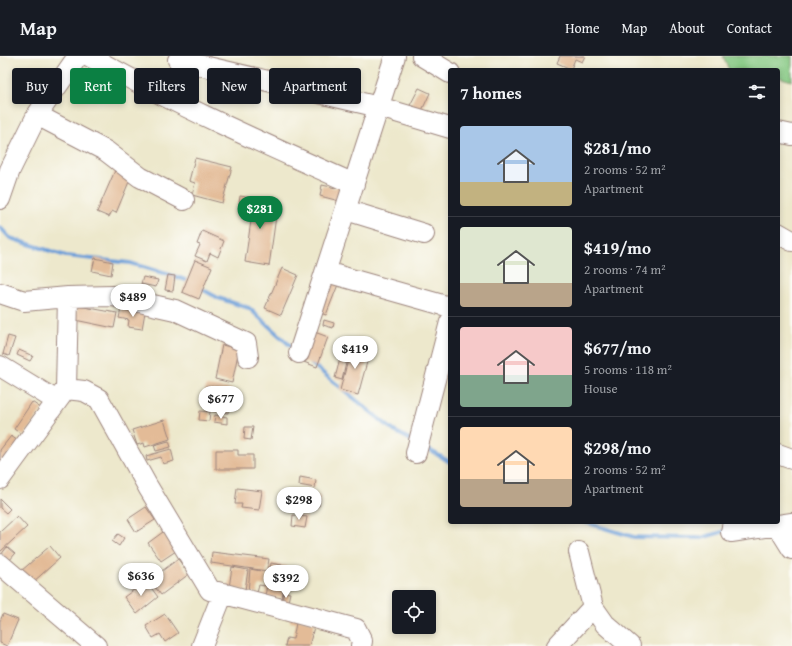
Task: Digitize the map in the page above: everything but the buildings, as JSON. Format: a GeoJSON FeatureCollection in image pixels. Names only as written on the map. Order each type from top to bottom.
{"type":"FeatureCollection","features":[{"type":"Feature","properties":{"kind":"street"},"geometry":{"type":"LineString","coordinates":[[0,199],[10,170],[37,115],[78,56]]}},
{"type":"Feature","properties":{"kind":"street"},"geometry":{"type":"LineString","coordinates":[[88,56],[138,84],[251,138],[354,184]]}},
{"type":"Feature","properties":{"kind":"street"},"geometry":{"type":"LineString","coordinates":[[299,353],[396,56]]}},
{"type":"Feature","properties":{"kind":"street"},"geometry":{"type":"LineString","coordinates":[[422,56],[448,72]]}},
{"type":"Feature","properties":{"kind":"street"},"geometry":{"type":"LineString","coordinates":[[178,60],[379,107],[448,127]]}},
{"type":"Feature","properties":{"kind":"street"},"geometry":{"type":"LineString","coordinates":[[37,115],[106,151],[140,176],[184,200]]}},
{"type":"Feature","properties":{"kind":"street"},"geometry":{"type":"LineString","coordinates":[[780,132],[792,135]]}},
{"type":"Feature","properties":{"kind":"street"},"geometry":{"type":"LineString","coordinates":[[346,210],[424,234]]}},
{"type":"Feature","properties":{"kind":"street"},"geometry":{"type":"LineString","coordinates":[[780,234],[792,241]]}},
{"type":"Feature","properties":{"kind":"street"},"geometry":{"type":"LineString","coordinates":[[326,272],[448,306]]}},
{"type":"Feature","properties":{"kind":"street"},"geometry":{"type":"LineString","coordinates":[[0,293],[24,301],[113,296],[175,310],[246,343],[248,357]]}},
{"type":"Feature","properties":{"kind":"street"},"geometry":{"type":"LineString","coordinates":[[0,479],[61,395],[68,298]]}},
{"type":"Feature","properties":{"kind":"street"},"geometry":{"type":"LineString","coordinates":[[416,453],[448,330]]}},
{"type":"Feature","properties":{"kind":"street"},"geometry":{"type":"LineString","coordinates":[[0,366],[61,395],[84,390],[99,398],[148,487],[210,590],[356,629],[362,641],[361,646]]}},
{"type":"Feature","properties":{"kind":"street"},"geometry":{"type":"LineString","coordinates":[[780,455],[792,459]]}},
{"type":"Feature","properties":{"kind":"street"},"geometry":{"type":"LineString","coordinates":[[733,524],[731,532],[784,524],[792,548]]}},
{"type":"Feature","properties":{"kind":"street"},"geometry":{"type":"LineString","coordinates":[[579,552],[593,607],[605,624],[630,646]]}},
{"type":"Feature","properties":{"kind":"street"},"geometry":{"type":"LineString","coordinates":[[0,564],[96,646]]}},
{"type":"Feature","properties":{"kind":"street"},"geometry":{"type":"LineString","coordinates":[[202,646],[223,593]]}},
{"type":"Feature","properties":{"kind":"street"},"geometry":{"type":"LineString","coordinates":[[557,646],[593,607]]}},
{"type":"Feature","properties":{"kind":"green space"},"geometry":{"type":"Polygon","coordinates":[[[723,56],[792,56],[792,81],[780,78],[780,68],[728,68],[723,56]]]}},
{"type":"Feature","properties":{"kind":"waterway"},"geometry":{"type":"LineString","coordinates":[[0,227],[10,238],[66,256],[130,263],[190,282]]}},
{"type":"Feature","properties":{"kind":"waterway"},"geometry":{"type":"LineString","coordinates":[[200,288],[218,298],[249,308],[294,349]]}},
{"type":"Feature","properties":{"kind":"waterway"},"geometry":{"type":"LineString","coordinates":[[312,364],[394,431],[413,441]]}},
{"type":"Feature","properties":{"kind":"waterway"},"geometry":{"type":"LineString","coordinates":[[424,447],[448,461]]}},
{"type":"Feature","properties":{"kind":"waterway"},"geometry":{"type":"LineString","coordinates":[[591,524],[634,537],[701,538],[725,531]]}}]}
